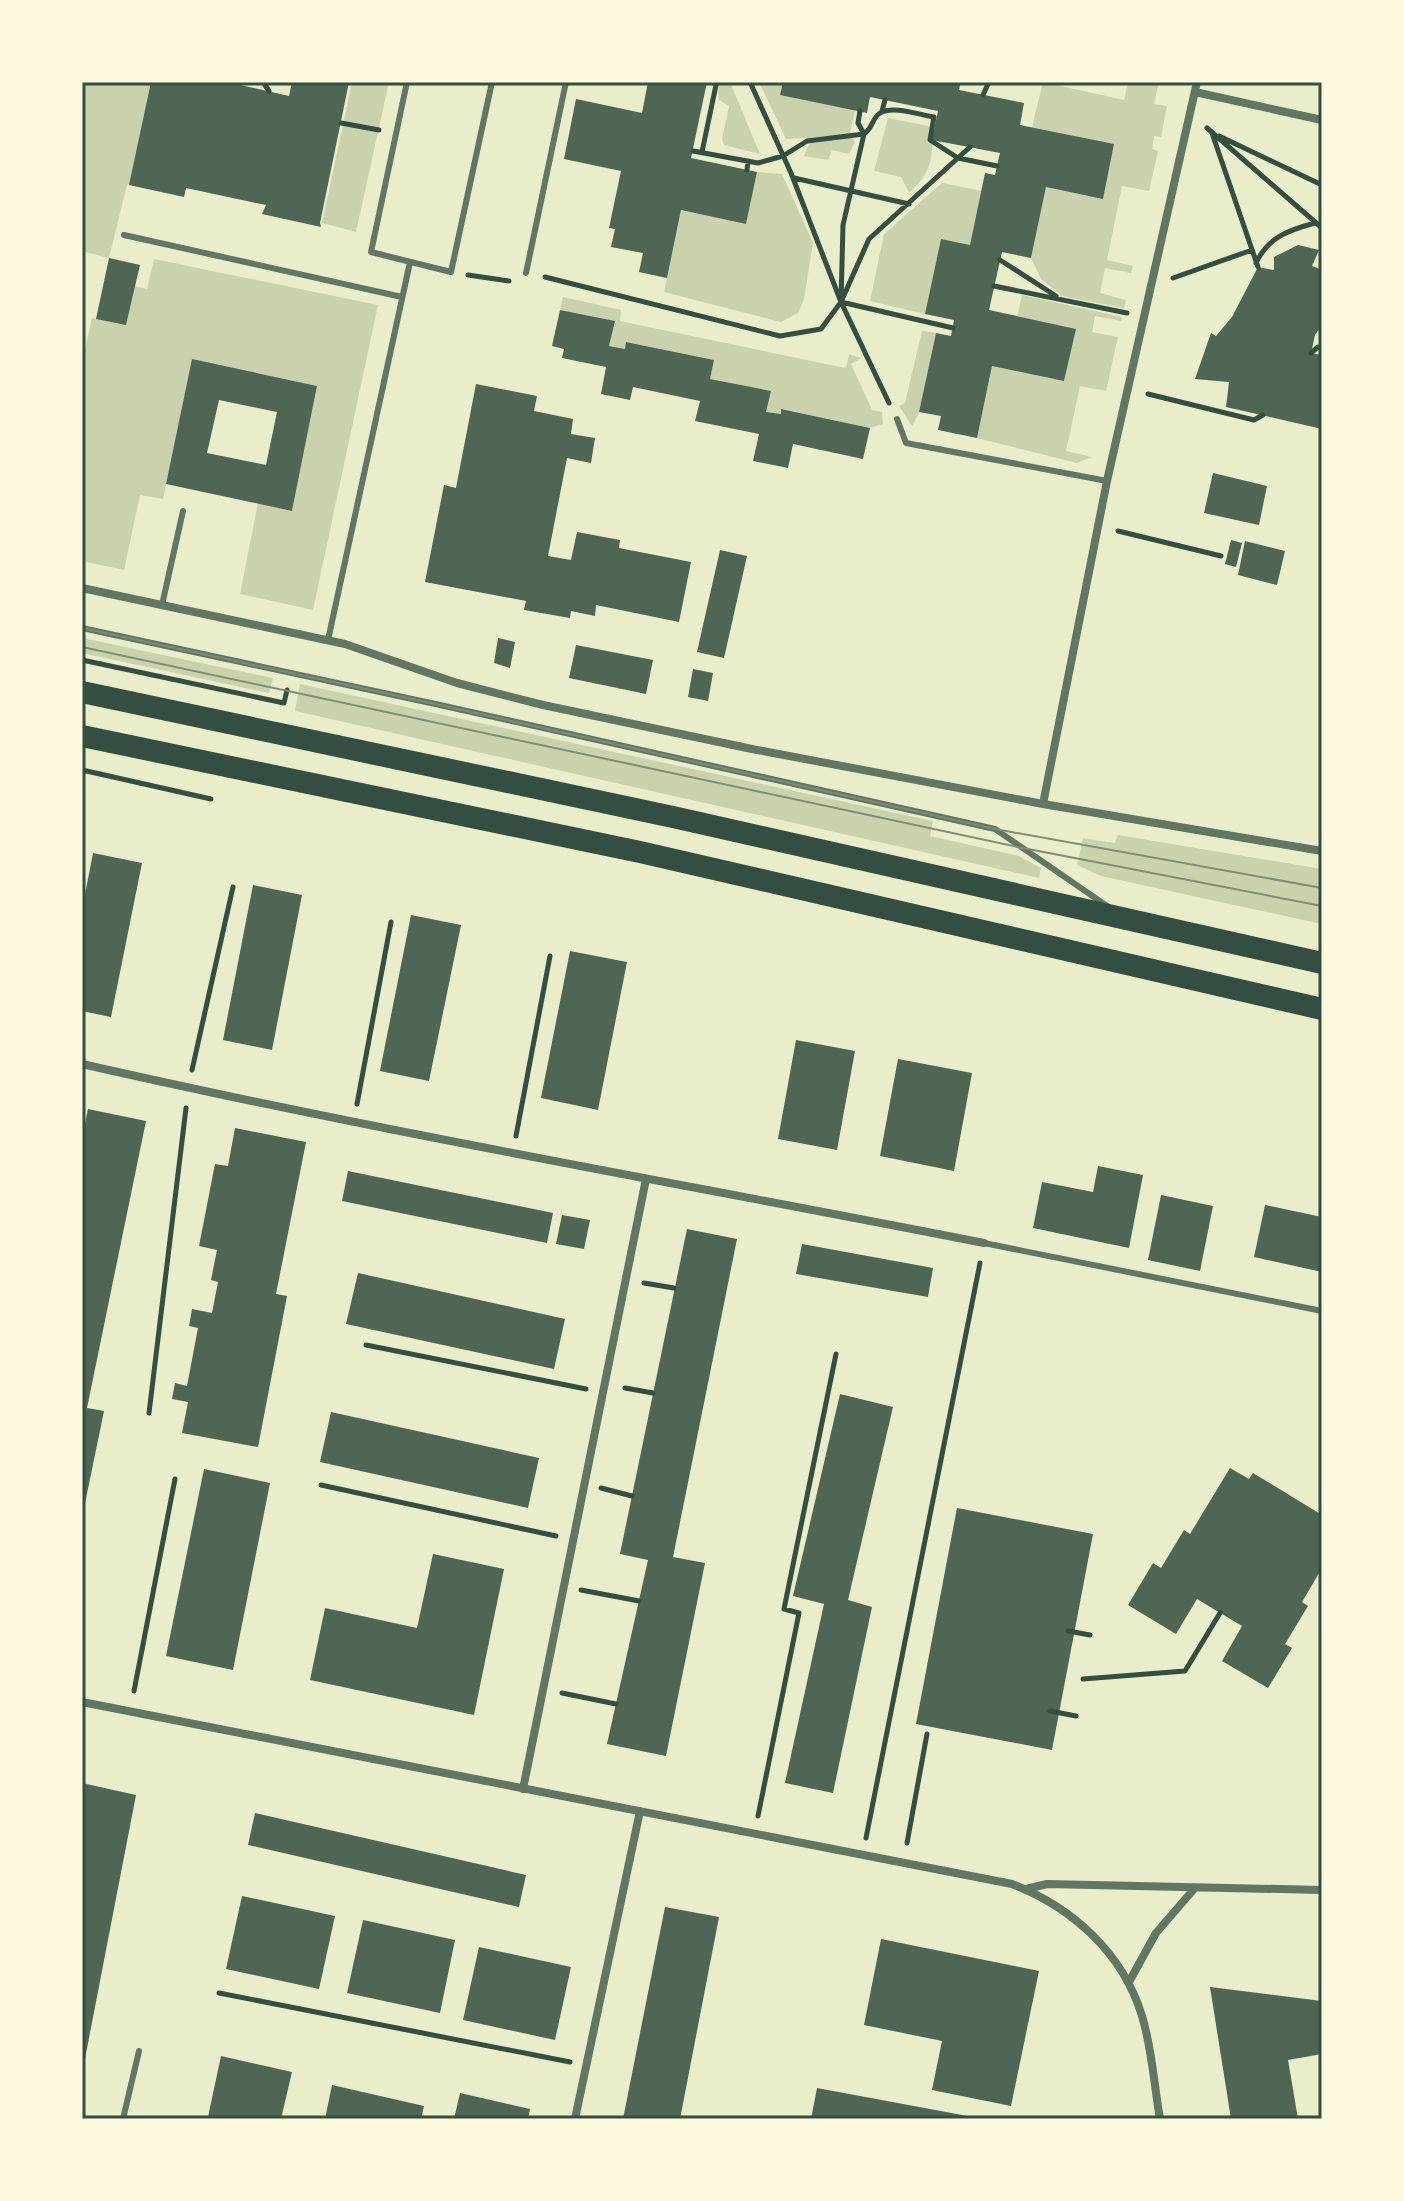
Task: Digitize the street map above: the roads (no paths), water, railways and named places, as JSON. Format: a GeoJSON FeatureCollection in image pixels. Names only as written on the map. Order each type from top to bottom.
{"type":"FeatureCollection","features":[{"type":"Feature","properties":{"kind":"highway"},"geometry":{"type":"LineString","coordinates":[[82,692],[673,817],[1322,963]]}},
{"type":"Feature","properties":{"kind":"highway"},"geometry":{"type":"LineString","coordinates":[[82,736],[640,852],[1322,1009]]}},
{"type":"Feature","properties":{"kind":"street"},"geometry":{"type":"LineString","coordinates":[[1043,804],[1107,481],[1196,87],[1322,120]]}},
{"type":"Feature","properties":{"kind":"street"},"geometry":{"type":"LineString","coordinates":[[82,588],[328,640],[386,656],[457,683],[543,705],[752,749],[1043,804],[1322,851]]}},
{"type":"Feature","properties":{"kind":"street"},"geometry":{"type":"LineString","coordinates":[[82,1064],[513,1153],[984,1243]]}},
{"type":"Feature","properties":{"kind":"street"},"geometry":{"type":"LineString","coordinates":[[523,1789],[646,1179]]}},
{"type":"Feature","properties":{"kind":"street"},"geometry":{"type":"LineString","coordinates":[[82,1702],[994,1878],[1026,1889],[1057,1906],[1095,1936],[1129,1982],[1143,2019],[1160,2119]]}},
{"type":"Feature","properties":{"kind":"street"},"geometry":{"type":"LineString","coordinates":[[575,2119],[640,1811]]}},
{"type":"Feature","properties":{"kind":"street"},"geometry":{"type":"LineString","coordinates":[[1026,1889],[1047,1884],[1322,1890]]}},
{"type":"Feature","properties":{"kind":"street"},"geometry":{"type":"LineString","coordinates":[[1129,1982],[1156,1933],[1194,1889]]}},
{"type":"Feature","properties":{"kind":"lane"},"geometry":{"type":"LineString","coordinates":[[407,82],[371,252],[451,272],[492,82]]}},
{"type":"Feature","properties":{"kind":"lane"},"geometry":{"type":"LineString","coordinates":[[526,273],[566,82]]}},
{"type":"Feature","properties":{"kind":"lane"},"geometry":{"type":"LineString","coordinates":[[124,235],[402,297]]}},
{"type":"Feature","properties":{"kind":"lane"},"geometry":{"type":"LineString","coordinates":[[328,640],[410,262]]}},
{"type":"Feature","properties":{"kind":"lane"},"geometry":{"type":"LineString","coordinates":[[897,419],[906,443],[1107,481]]}},
{"type":"Feature","properties":{"kind":"lane"},"geometry":{"type":"LineString","coordinates":[[162,605],[183,511]]}},
{"type":"Feature","properties":{"kind":"lane"},"geometry":{"type":"LineString","coordinates":[[82,628],[995,829],[1127,919]]}},
{"type":"Feature","properties":{"kind":"lane"},"geometry":{"type":"LineString","coordinates":[[984,1243],[1322,1311]]}},
{"type":"Feature","properties":{"kind":"lane"},"geometry":{"type":"LineString","coordinates":[[123,2119],[139,2051]]}},
{"type":"Feature","properties":{"kind":"tram line"},"geometry":{"type":"LineString","coordinates":[[82,628],[995,829],[1322,888]]}},
{"type":"Feature","properties":{"kind":"tram line"},"geometry":{"type":"LineString","coordinates":[[82,647],[1023,848],[1322,906]]}}]}
